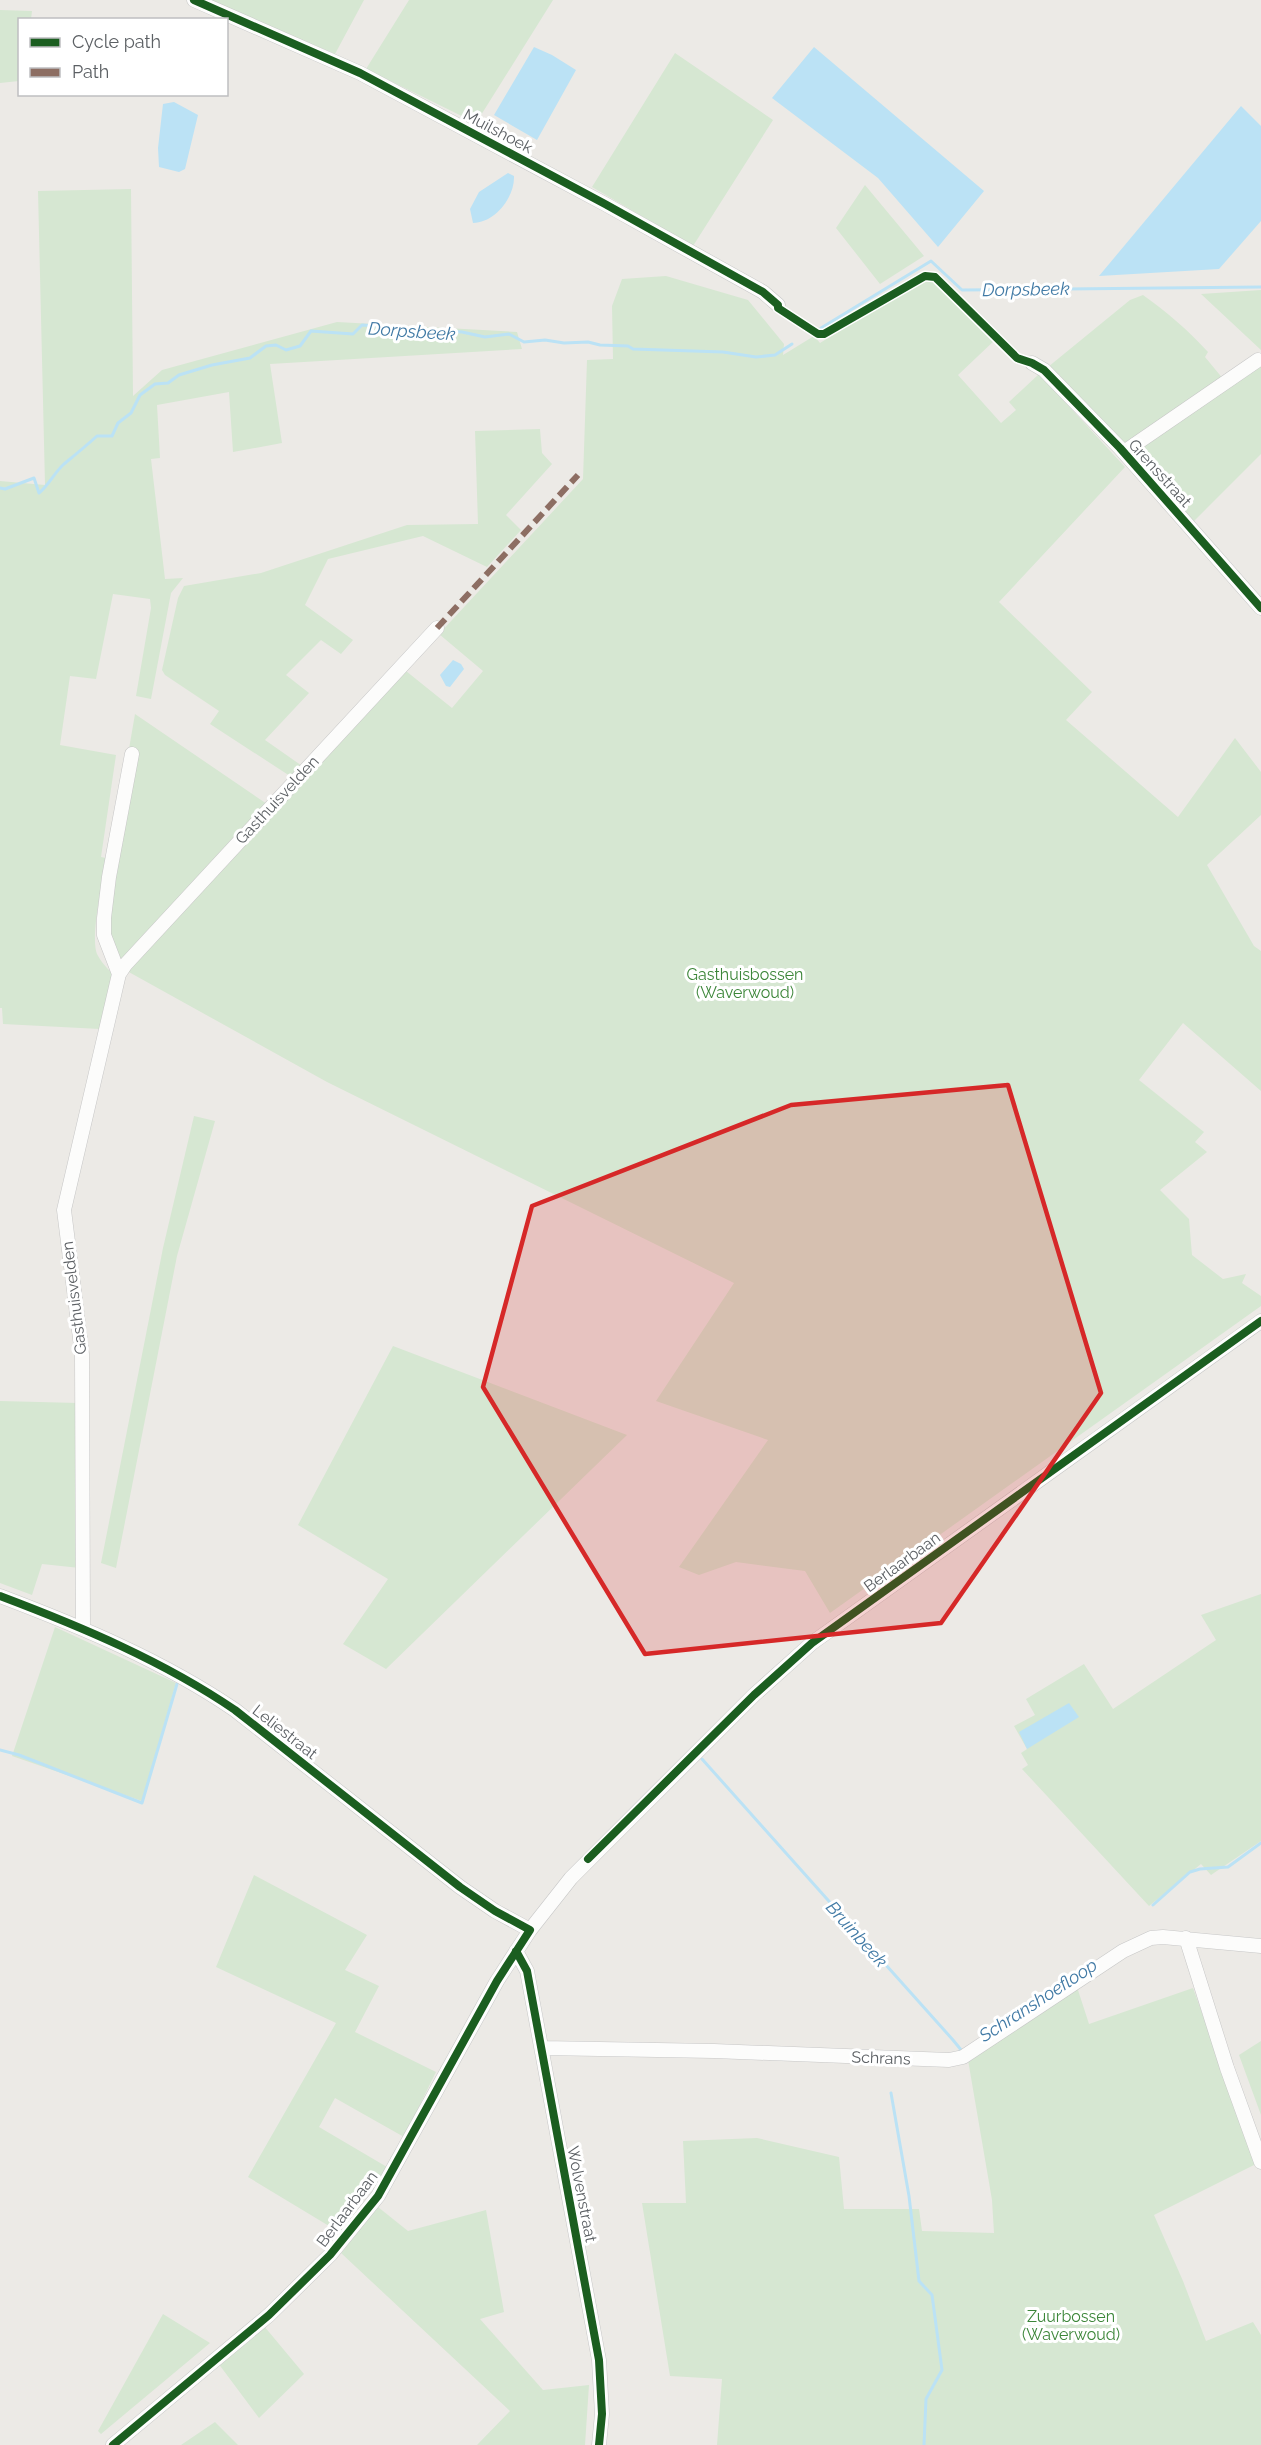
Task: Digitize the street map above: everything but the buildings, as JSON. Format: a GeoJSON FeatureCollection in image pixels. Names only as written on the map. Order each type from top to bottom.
{"type":"FeatureCollection","features":[{"type":"Feature","properties":{"kind":"street","name":"Muilshoek"},"geometry":{"type":"LineString","coordinates":[[194,0],[368,77],[605,204],[763,292],[778,305]]}},
{"type":"Feature","properties":{"kind":"street","name":"Grensstraat"},"geometry":{"type":"LineString","coordinates":[[1124,452],[1258,360]]}},
{"type":"Feature","properties":{"kind":"street","name":"Grensstraat"},"geometry":{"type":"LineString","coordinates":[[1032,363],[1044,370],[1124,452],[1261,608]]}},
{"type":"Feature","properties":{"kind":"street","name":"Gasthuisvelden"},"geometry":{"type":"LineString","coordinates":[[83,1629],[82,1354],[64,1210],[119,974],[125,964],[437,628]]}},
{"type":"Feature","properties":{"kind":"street"},"geometry":{"type":"LineString","coordinates":[[119,974],[104,935],[104,918],[109,878],[132,754]]}},
{"type":"Feature","properties":{"kind":"street","name":"Berlaarbaan"},"geometry":{"type":"LineString","coordinates":[[113,2445],[269,2315],[330,2256],[378,2196],[497,1981],[530,1930],[597,1849],[754,1695],[812,1643],[1261,1321]]}},
{"type":"Feature","properties":{"kind":"street","name":"Leliestraat"},"geometry":{"type":"LineString","coordinates":[[0,1596],[83,1629],[177,1672],[228,1705],[460,1887],[495,1911],[530,1930]]}},
{"type":"Feature","properties":{"kind":"street","name":"Schrans"},"geometry":{"type":"LineString","coordinates":[[542,2048],[714,2051],[949,2060],[963,2057],[1123,1951],[1151,1938],[1186,1938],[1261,1946]]}},
{"type":"Feature","properties":{"kind":"street"},"geometry":{"type":"LineString","coordinates":[[1186,1938],[1227,2068],[1261,2162]]}},
{"type":"Feature","properties":{"kind":"street","name":"Wolvenstraat"},"geometry":{"type":"LineString","coordinates":[[516,1951],[527,1971],[599,2360],[602,2414],[599,2445]]}},
{"type":"Feature","properties":{"kind":"highlighted area"},"geometry":{"type":"Polygon","coordinates":[[[1008,1085],[1101,1393],[941,1623],[645,1654],[483,1387],[532,1206],[791,1105],[1008,1085]]]}},
{"type":"Feature","properties":{"kind":"green space"},"geometry":{"type":"Polygon","coordinates":[[[210,0],[364,0],[335,54],[210,0]]]}},
{"type":"Feature","properties":{"kind":"green space"},"geometry":{"type":"Polygon","coordinates":[[[409,0],[553,0],[476,123],[366,69],[409,0]]]}},
{"type":"Feature","properties":{"kind":"green space"},"geometry":{"type":"Polygon","coordinates":[[[0,10],[32,11],[31,18],[18,18],[18,81],[0,83],[0,10]]]}},
{"type":"Feature","properties":{"kind":"green space"},"geometry":{"type":"Polygon","coordinates":[[[675,53],[773,120],[693,246],[592,187],[675,53]]]}},
{"type":"Feature","properties":{"kind":"green space"},"geometry":{"type":"Polygon","coordinates":[[[865,185],[924,256],[880,284],[836,228],[865,185]]]}},
{"type":"Feature","properties":{"kind":"green space"},"geometry":{"type":"Polygon","coordinates":[[[131,189],[133,396],[162,370],[337,322],[517,332],[522,349],[270,364],[282,443],[233,452],[229,392],[157,405],[160,458],[151,459],[165,579],[183,578],[171,593],[151,699],[136,696],[151,608],[150,599],[113,594],[96,679],[70,676],[60,745],[116,755],[101,857],[106,858],[95,935],[97,954],[112,973],[100,1029],[3,1024],[2,1008],[0,1008],[0,481],[45,485],[38,191],[131,189]]]}},
{"type":"Feature","properties":{"kind":"green space","name":"Gasthuisbossen (Waverwoud)"},"geometry":{"type":"Polygon","coordinates":[[[666,276],[748,300],[784,344],[783,355],[814,336],[820,343],[926,278],[932,278],[996,339],[958,375],[1001,423],[1016,410],[1009,402],[1039,374],[1125,467],[999,602],[1092,692],[1066,720],[1178,817],[1235,738],[1261,772],[1261,815],[1207,865],[1254,946],[1261,951],[1261,1091],[1183,1023],[1139,1080],[1204,1132],[1195,1142],[1207,1152],[1160,1190],[1189,1219],[1192,1255],[1223,1279],[1246,1274],[1242,1283],[1261,1296],[1261,1306],[830,1613],[805,1571],[736,1562],[699,1575],[679,1567],[768,1440],[656,1401],[734,1283],[327,1082],[127,971],[406,671],[452,708],[483,671],[439,634],[583,479],[587,360],[613,359],[612,306],[622,279],[666,276]]]}},
{"type":"Feature","properties":{"kind":"green space"},"geometry":{"type":"Polygon","coordinates":[[[1261,290],[1261,350],[1201,294],[1261,290]]]}},
{"type":"Feature","properties":{"kind":"green space"},"geometry":{"type":"Polygon","coordinates":[[[1143,295],[1177,322],[1208,352],[1205,357],[1224,380],[1124,446],[1048,367],[1130,300],[1143,295]]]}},
{"type":"Feature","properties":{"kind":"green space"},"geometry":{"type":"Polygon","coordinates":[[[1261,365],[1261,454],[1192,523],[1131,451],[1261,365]]]}},
{"type":"Feature","properties":{"kind":"green space"},"geometry":{"type":"Polygon","coordinates":[[[540,429],[542,453],[552,464],[506,515],[521,530],[487,567],[423,536],[328,559],[305,605],[353,640],[341,654],[321,640],[286,675],[309,693],[265,740],[305,768],[290,776],[210,724],[219,711],[165,675],[162,670],[178,598],[184,586],[261,573],[407,525],[478,524],[475,431],[540,429]]]}},
{"type":"Feature","properties":{"kind":"green space"},"geometry":{"type":"Polygon","coordinates":[[[135,714],[267,804],[120,964],[104,944],[113,842],[135,714]]]}},
{"type":"Feature","properties":{"kind":"green space"},"geometry":{"type":"Polygon","coordinates":[[[194,1116],[215,1121],[177,1256],[116,1568],[101,1563],[163,1248],[194,1116]]]}},
{"type":"Feature","properties":{"kind":"green space"},"geometry":{"type":"Polygon","coordinates":[[[393,1346],[627,1435],[386,1669],[343,1644],[388,1579],[298,1525],[393,1346]]]}},
{"type":"Feature","properties":{"kind":"green space"},"geometry":{"type":"Polygon","coordinates":[[[0,1401],[78,1403],[80,1568],[42,1564],[32,1595],[0,1583],[0,1401]]]}},
{"type":"Feature","properties":{"kind":"green space"},"geometry":{"type":"Polygon","coordinates":[[[1261,1594],[1261,1841],[1211,1875],[1201,1864],[1149,1906],[1022,1769],[1028,1765],[1021,1753],[1027,1749],[1014,1726],[1035,1715],[1026,1699],[1084,1664],[1113,1709],[1216,1640],[1201,1615],[1261,1594]]]}},
{"type":"Feature","properties":{"kind":"green space"},"geometry":{"type":"Polygon","coordinates":[[[55,1627],[176,1683],[142,1801],[12,1756],[55,1627]]]}},
{"type":"Feature","properties":{"kind":"green space"},"geometry":{"type":"Polygon","coordinates":[[[254,1875],[367,1935],[345,1970],[379,1986],[355,2032],[436,2072],[404,2137],[335,2098],[319,2127],[387,2167],[339,2232],[248,2177],[336,2023],[216,1967],[254,1875]]]}},
{"type":"Feature","properties":{"kind":"green space","name":"Zuurbossen (Waverwoud)"},"geometry":{"type":"Polygon","coordinates":[[[1077,1987],[1089,2024],[1193,1988],[1256,2164],[1154,2215],[1206,2341],[1253,2322],[1261,2335],[1261,2445],[717,2445],[722,2379],[670,2376],[642,2203],[686,2203],[683,2141],[757,2138],[839,2157],[844,2209],[919,2209],[922,2231],[994,2233],[992,2200],[968,2060],[1077,1987]]]}},
{"type":"Feature","properties":{"kind":"green space"},"geometry":{"type":"Polygon","coordinates":[[[1261,2041],[1261,2115],[1239,2055],[1261,2041]]]}},
{"type":"Feature","properties":{"kind":"green space"},"geometry":{"type":"Polygon","coordinates":[[[378,2207],[408,2231],[486,2210],[504,2312],[480,2319],[543,2390],[589,2385],[585,2445],[477,2445],[510,2411],[341,2253],[378,2207]]]}},
{"type":"Feature","properties":{"kind":"green space"},"geometry":{"type":"Polygon","coordinates":[[[163,2314],[210,2343],[101,2434],[98,2431],[163,2314]]]}},
{"type":"Feature","properties":{"kind":"green space"},"geometry":{"type":"Polygon","coordinates":[[[264,2326],[304,2374],[259,2418],[218,2363],[264,2326]]]}},
{"type":"Feature","properties":{"kind":"green space"},"geometry":{"type":"Polygon","coordinates":[[[215,2422],[238,2445],[181,2445],[215,2422]]]}},
{"type":"Feature","properties":{"kind":"water"},"geometry":{"type":"Polygon","coordinates":[[[534,47],[576,70],[537,140],[494,115],[534,47]]]}},
{"type":"Feature","properties":{"kind":"water"},"geometry":{"type":"Polygon","coordinates":[[[814,47],[984,191],[938,247],[878,178],[772,98],[814,47]]]}},
{"type":"Feature","properties":{"kind":"water"},"geometry":{"type":"Polygon","coordinates":[[[174,102],[198,115],[185,169],[179,172],[159,167],[158,148],[163,104],[174,102]]]}},
{"type":"Feature","properties":{"kind":"water"},"geometry":{"type":"Polygon","coordinates":[[[1241,106],[1261,126],[1261,221],[1219,269],[1099,276],[1241,106]]]}},
{"type":"Feature","properties":{"kind":"water"},"geometry":{"type":"Polygon","coordinates":[[[508,173],[514,176],[507,200],[489,219],[473,223],[470,209],[479,192],[508,173]]]}},
{"type":"Feature","properties":{"kind":"water"},"geometry":{"type":"Polygon","coordinates":[[[453,660],[461,664],[464,669],[450,687],[446,686],[440,675],[453,660]]]}},
{"type":"Feature","properties":{"kind":"water"},"geometry":{"type":"Polygon","coordinates":[[[1069,1703],[1079,1717],[1027,1749],[1019,1732],[1069,1703]]]}},
{"type":"Feature","properties":{"kind":"waterway","name":"Dorpsbeek"},"geometry":{"type":"LineString","coordinates":[[821,328],[931,261],[962,290],[1261,287]]}},
{"type":"Feature","properties":{"kind":"waterway","name":"Dorpsbeek"},"geometry":{"type":"LineString","coordinates":[[0,488],[5,489],[34,478],[39,493],[64,464],[97,436],[112,436],[118,423],[131,413],[140,395],[155,384],[168,383],[179,375],[212,365],[250,358],[266,346],[276,345],[286,350],[300,346],[311,331],[353,334],[362,325],[462,332],[485,337],[509,334],[524,342],[545,340],[564,343],[588,342],[628,346],[633,349],[723,352],[756,357],[775,355],[792,344]]}},
{"type":"Feature","properties":{"kind":"waterway"},"geometry":{"type":"LineString","coordinates":[[0,1750],[19,1755],[142,1803],[177,1684]]}},
{"type":"Feature","properties":{"kind":"waterway","name":"Bruinbeek"},"geometry":{"type":"LineString","coordinates":[[702,1759],[953,2040],[962,2051],[959,2052]]}},
{"type":"Feature","properties":{"kind":"waterway","name":"Schranshoefloop"},"geometry":{"type":"LineString","coordinates":[[1153,1905],[1190,1872],[1228,1867],[1261,1843]]}},
{"type":"Feature","properties":{"kind":"waterway","name":"Bruinbeek"},"geometry":{"type":"LineString","coordinates":[[891,2093],[909,2196],[919,2281],[932,2295],[942,2370],[926,2399],[924,2445]]}},
{"type":"Feature","properties":{"kind":"marked path"},"geometry":{"type":"LineString","coordinates":[[437,628],[578,475]]}},
{"type":"Feature","properties":{"kind":"cycle path"},"geometry":{"type":"LineString","coordinates":[[194,0],[360,73],[605,204],[763,292],[778,305],[778,308],[818,334],[824,334],[925,276],[935,277],[1017,358],[1044,370],[1120,448],[1261,608]]}},
{"type":"Feature","properties":{"kind":"cycle path"},"geometry":{"type":"LineString","coordinates":[[588,1859],[754,1695],[812,1643],[1261,1321]]}},
{"type":"Feature","properties":{"kind":"cycle path"},"geometry":{"type":"LineString","coordinates":[[0,1596],[121,1646],[208,1692],[235,1710],[460,1887],[495,1911],[530,1930],[497,1981],[378,2196],[330,2255],[269,2315],[113,2445]]}},
{"type":"Feature","properties":{"kind":"cycle path"},"geometry":{"type":"LineString","coordinates":[[516,1951],[527,1971],[599,2360],[602,2414],[599,2445]]}}]}
